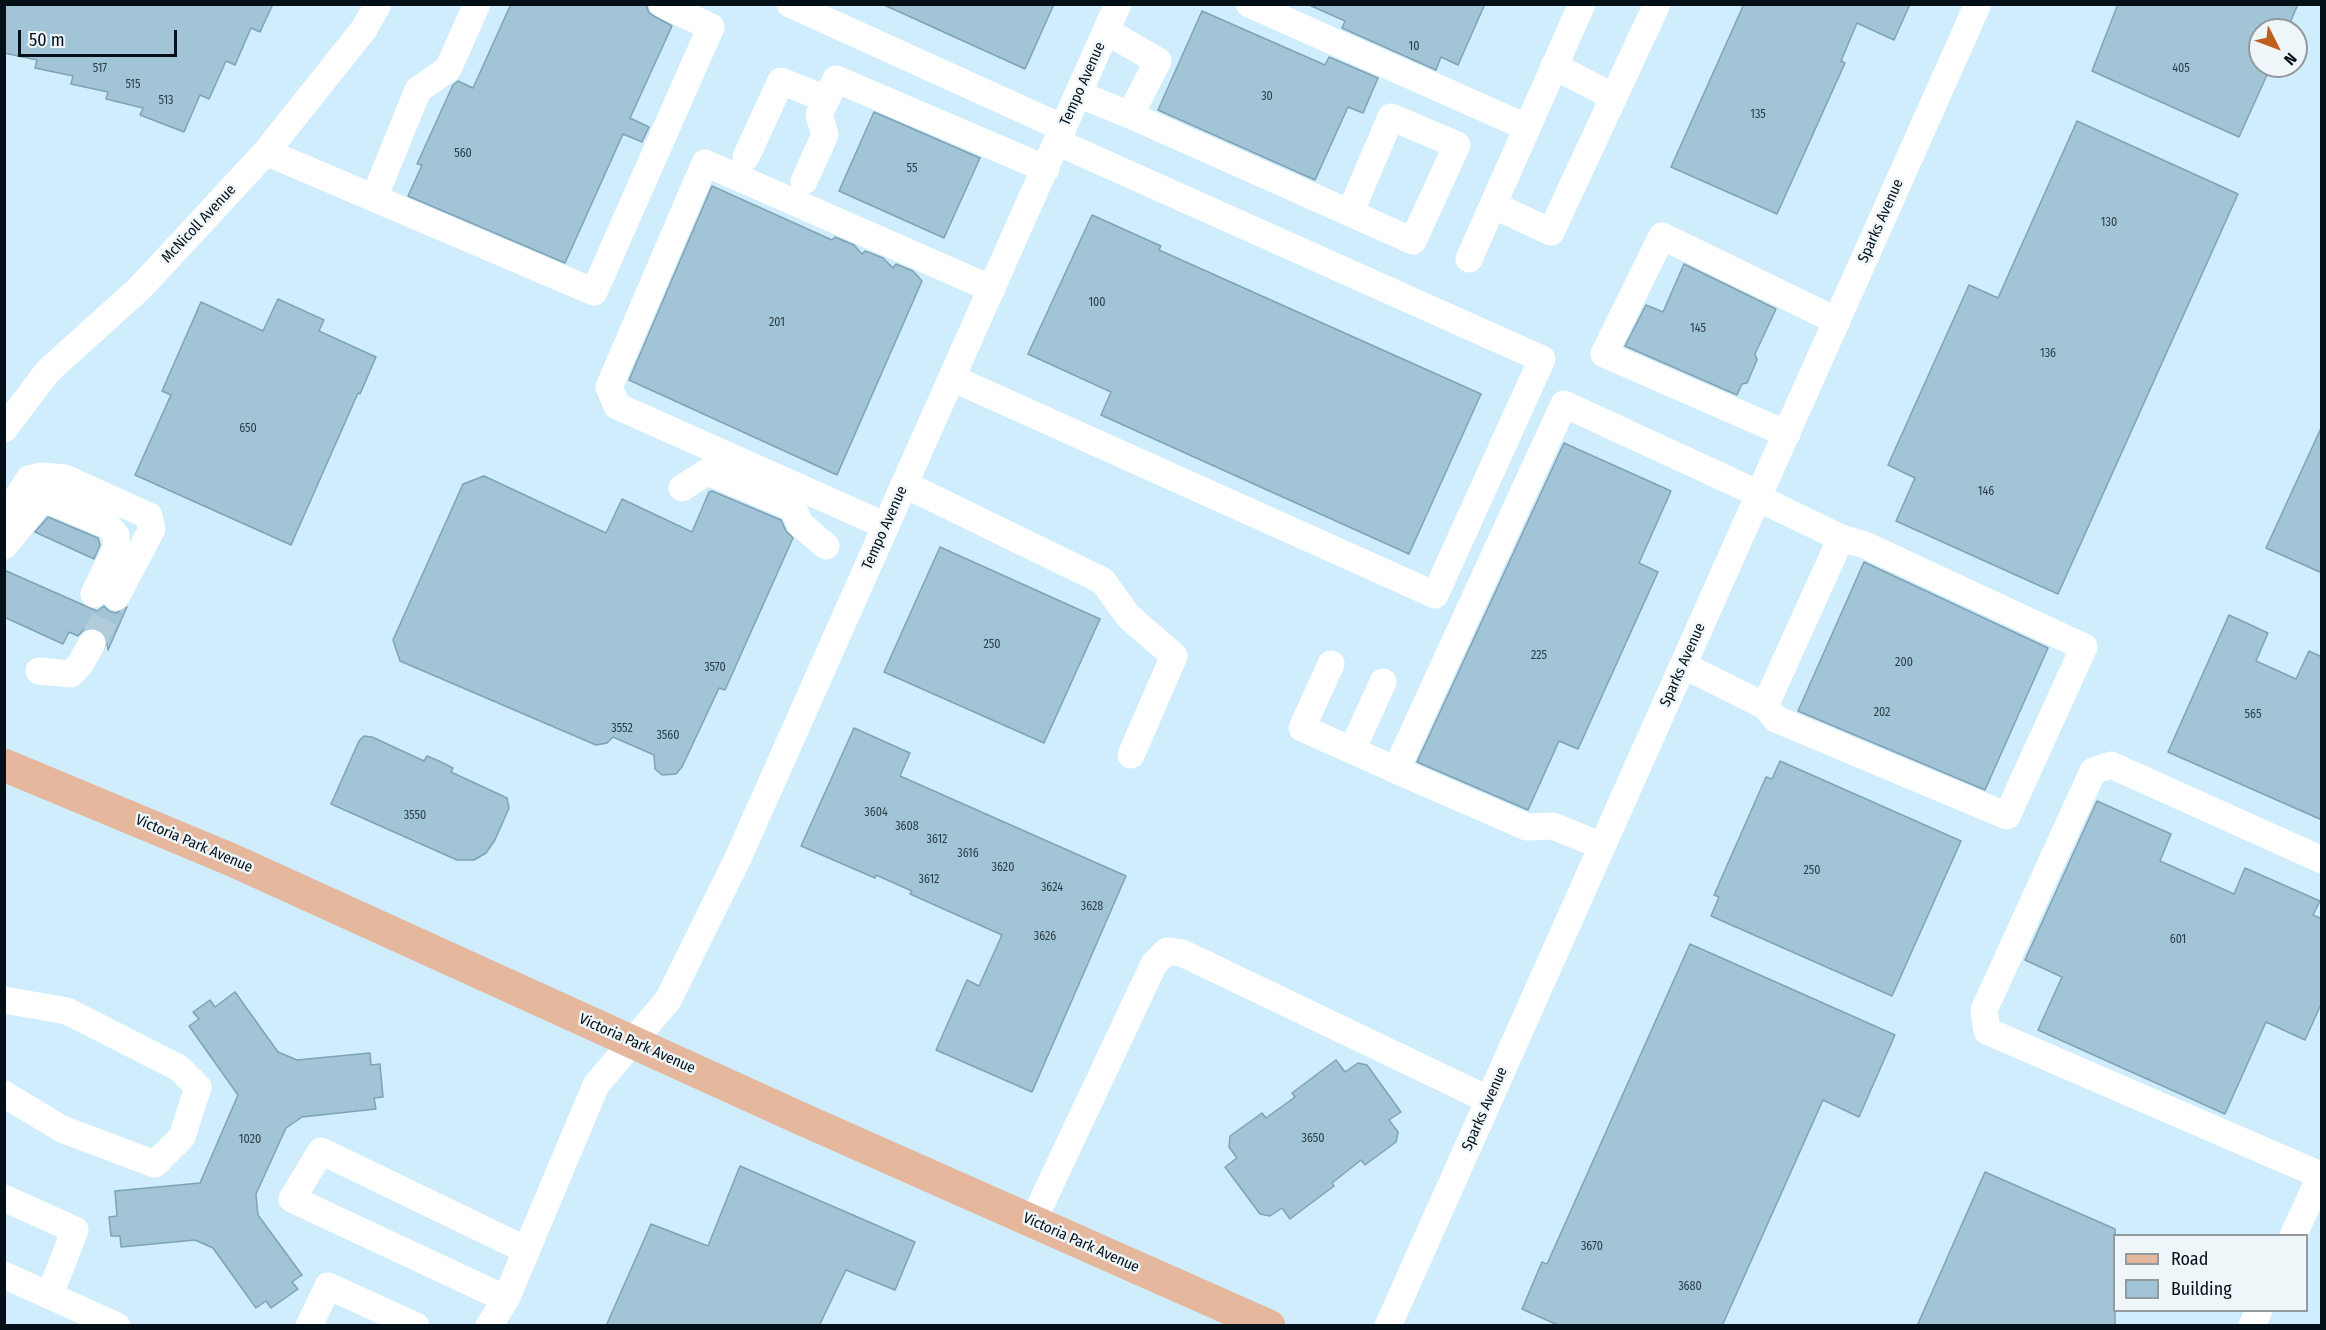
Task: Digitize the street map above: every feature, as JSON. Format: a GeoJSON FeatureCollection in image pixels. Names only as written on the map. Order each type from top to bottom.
{"type":"FeatureCollection","features":[{"type":"Feature","properties":{"kind":"main road","name":"Victoria Park Avenue"},"geometry":{"type":"LineString","coordinates":[[4,765],[232,860],[804,1120],[1269,1326]]}},
{"type":"Feature","properties":{"kind":"street","name":"McNicoll Avenue"},"geometry":{"type":"LineString","coordinates":[[4,429],[48,371],[140,288],[266,152],[364,29],[378,4]]}},
{"type":"Feature","properties":{"kind":"street"},"geometry":{"type":"LineString","coordinates":[[374,198],[418,90],[448,69],[477,4]]}},
{"type":"Feature","properties":{"kind":"street"},"geometry":{"type":"LineString","coordinates":[[266,152],[594,292],[711,27],[662,4]]}},
{"type":"Feature","properties":{"kind":"street"},"geometry":{"type":"LineString","coordinates":[[790,4],[1060,135],[1542,359],[1435,595],[952,378]]}},
{"type":"Feature","properties":{"kind":"street","name":"Tempo Avenue"},"geometry":{"type":"LineString","coordinates":[[489,1326],[506,1299],[596,1085],[668,1000],[713,909],[1118,4]]}},
{"type":"Feature","properties":{"kind":"street"},"geometry":{"type":"LineString","coordinates":[[1249,4],[1526,127]]}},
{"type":"Feature","properties":{"kind":"street"},"geometry":{"type":"LineString","coordinates":[[1469,259],[1582,4]]}},
{"type":"Feature","properties":{"kind":"street"},"geometry":{"type":"LineString","coordinates":[[1493,205],[1551,232],[1657,4]]}},
{"type":"Feature","properties":{"kind":"street","name":"Sparks Avenue"},"geometry":{"type":"LineString","coordinates":[[1388,1326],[1602,846],[1703,674],[1759,496],[1978,4]]}},
{"type":"Feature","properties":{"kind":"street"},"geometry":{"type":"LineString","coordinates":[[1106,31],[1158,61],[1130,115]]}},
{"type":"Feature","properties":{"kind":"street"},"geometry":{"type":"LineString","coordinates":[[1554,66],[1614,97]]}},
{"type":"Feature","properties":{"kind":"street"},"geometry":{"type":"LineString","coordinates":[[804,181],[825,135],[819,115],[836,79],[1046,169]]}},
{"type":"Feature","properties":{"kind":"street"},"geometry":{"type":"LineString","coordinates":[[746,157],[781,81],[826,99]]}},
{"type":"Feature","properties":{"kind":"street"},"geometry":{"type":"LineString","coordinates":[[1078,94],[1413,241],[1457,145],[1391,117],[1350,213]]}},
{"type":"Feature","properties":{"kind":"street"},"geometry":{"type":"LineString","coordinates":[[886,526],[617,406],[609,387],[705,163],[992,288]]}},
{"type":"Feature","properties":{"kind":"street"},"geometry":{"type":"LineString","coordinates":[[1786,434],[1604,354],[1662,237],[1837,321]]}},
{"type":"Feature","properties":{"kind":"street"},"geometry":{"type":"LineString","coordinates":[[1396,770],[1564,404],[1759,496],[1841,538],[1865,545],[2084,647],[2007,816],[1776,719],[1765,706],[1703,674]]}},
{"type":"Feature","properties":{"kind":"street"},"geometry":{"type":"LineString","coordinates":[[681,488],[707,472],[720,477],[793,508],[800,524],[826,546]]}},
{"type":"Feature","properties":{"kind":"street"},"geometry":{"type":"LineString","coordinates":[[4,518],[29,479],[42,476],[65,478],[149,516],[152,529],[105,595],[116,549],[116,535],[107,525],[43,498],[4,546]]}},
{"type":"Feature","properties":{"kind":"street"},"geometry":{"type":"LineString","coordinates":[[904,484],[1102,581],[1128,616],[1174,656],[1131,755]]}},
{"type":"Feature","properties":{"kind":"street"},"geometry":{"type":"LineString","coordinates":[[1765,706],[1841,538]]}},
{"type":"Feature","properties":{"kind":"street"},"geometry":{"type":"LineString","coordinates":[[39,671],[71,674],[81,663],[92,643]]}},
{"type":"Feature","properties":{"kind":"street"},"geometry":{"type":"LineString","coordinates":[[1331,664],[1302,728],[1527,827],[1552,826],[1602,846]]}},
{"type":"Feature","properties":{"kind":"street"},"geometry":{"type":"LineString","coordinates":[[1352,750],[1383,682]]}},
{"type":"Feature","properties":{"kind":"street"},"geometry":{"type":"LineString","coordinates":[[2294,1234],[2321,1174],[1988,1031],[1984,1010],[2093,771],[2111,765],[2322,860]]}},
{"type":"Feature","properties":{"kind":"street"},"geometry":{"type":"LineString","coordinates":[[1033,1221],[1154,964],[1167,951],[1182,953],[1489,1100]]}},
{"type":"Feature","properties":{"kind":"street"},"geometry":{"type":"LineString","coordinates":[[4,1000],[67,1011],[179,1068],[198,1087],[182,1137],[155,1164],[62,1128],[4,1094]]}},
{"type":"Feature","properties":{"kind":"street"},"geometry":{"type":"LineString","coordinates":[[506,1299],[292,1199],[321,1151],[526,1250]]}},
{"type":"Feature","properties":{"kind":"street"},"geometry":{"type":"LineString","coordinates":[[4,1198],[75,1230],[50,1294]]}},
{"type":"Feature","properties":{"kind":"street"},"geometry":{"type":"LineString","coordinates":[[4,1275],[117,1326]]}},
{"type":"Feature","properties":{"kind":"street"},"geometry":{"type":"LineString","coordinates":[[309,1326],[328,1286],[408,1324]]}},
{"type":"Feature","properties":{"kind":"street"},"geometry":{"type":"LineString","coordinates":[[2252,1326],[2259,1312]]}},
{"type":"Feature","properties":{"kind":"building"},"geometry":{"type":"Polygon","coordinates":[[[4,4],[273,4],[260,32],[251,28],[235,65],[226,61],[209,99],[200,95],[184,132],[140,115],[143,108],[106,99],[108,92],[71,84],[73,76],[35,68],[37,60],[4,53],[4,4]]]}},
{"type":"Feature","properties":{"kind":"building"},"geometry":{"type":"Polygon","coordinates":[[[511,4],[646,4],[649,13],[672,26],[630,118],[649,127],[642,142],[623,134],[565,263],[408,196],[422,165],[417,164],[453,85],[458,81],[473,88],[511,4]]]}},
{"type":"Feature","properties":{"kind":"building"},"geometry":{"type":"Polygon","coordinates":[[[882,4],[1054,4],[1025,69],[882,4]]]}},
{"type":"Feature","properties":{"kind":"building"},"geometry":{"type":"Polygon","coordinates":[[[1307,4],[1485,4],[1458,65],[1441,57],[1436,70],[1342,28],[1345,21],[1307,4]]]}},
{"type":"Feature","properties":{"kind":"building"},"geometry":{"type":"Polygon","coordinates":[[[1744,4],[1910,4],[1894,40],[1857,23],[1841,61],[1845,63],[1777,214],[1671,167],[1744,4]]]}},
{"type":"Feature","properties":{"kind":"building"},"geometry":{"type":"Polygon","coordinates":[[[2118,4],[2298,4],[2292,18],[2248,18],[2248,78],[2266,78],[2239,137],[2092,71],[2118,4]]]}},
{"type":"Feature","properties":{"kind":"building"},"geometry":{"type":"Polygon","coordinates":[[[1202,11],[1325,65],[1329,57],[1378,78],[1363,113],[1348,107],[1315,180],[1158,110],[1202,11]]]}},
{"type":"Feature","properties":{"kind":"building"},"geometry":{"type":"Polygon","coordinates":[[[874,112],[980,158],[944,238],[839,191],[874,112]]]}},
{"type":"Feature","properties":{"kind":"building"},"geometry":{"type":"Polygon","coordinates":[[[2077,121],[2238,194],[2058,594],[1896,521],[1915,478],[1888,465],[1969,285],[1998,298],[2077,121]]]}},
{"type":"Feature","properties":{"kind":"building"},"geometry":{"type":"Polygon","coordinates":[[[712,186],[832,240],[835,237],[854,245],[862,254],[865,251],[883,258],[893,268],[896,264],[913,271],[922,281],[837,475],[629,380],[712,186]]]}},
{"type":"Feature","properties":{"kind":"building"},"geometry":{"type":"Polygon","coordinates":[[[1092,215],[1161,246],[1159,250],[1481,394],[1409,554],[1101,415],[1111,392],[1028,354],[1092,215]]]}},
{"type":"Feature","properties":{"kind":"building"},"geometry":{"type":"Polygon","coordinates":[[[1684,264],[1776,309],[1755,354],[1757,360],[1747,383],[1742,384],[1737,395],[1625,346],[1646,305],[1663,312],[1684,264]]]}},
{"type":"Feature","properties":{"kind":"building"},"geometry":{"type":"Polygon","coordinates":[[[278,299],[324,320],[319,331],[376,357],[291,545],[135,475],[171,395],[162,391],[201,302],[263,331],[278,299]]]}},
{"type":"Feature","properties":{"kind":"building"},"geometry":{"type":"Polygon","coordinates":[[[2322,426],[2322,573],[2266,548],[2322,426]]]}},
{"type":"Feature","properties":{"kind":"building"},"geometry":{"type":"Polygon","coordinates":[[[1564,443],[1671,491],[1639,563],[1658,572],[1578,749],[1559,741],[1528,810],[1417,762],[1564,443]]]}},
{"type":"Feature","properties":{"kind":"building"},"geometry":{"type":"Polygon","coordinates":[[[484,476],[606,533],[622,499],[692,532],[709,492],[712,491],[781,520],[786,531],[793,538],[725,690],[719,688],[682,767],[676,774],[662,775],[655,769],[654,755],[613,737],[607,743],[596,745],[400,661],[393,640],[463,484],[484,476]]]}},
{"type":"Feature","properties":{"kind":"building"},"geometry":{"type":"Polygon","coordinates":[[[48,517],[98,538],[100,545],[94,559],[35,532],[48,517]]]}},
{"type":"Feature","properties":{"kind":"building"},"geometry":{"type":"Polygon","coordinates":[[[940,547],[1100,619],[1044,743],[884,672],[940,547]]]}},
{"type":"Feature","properties":{"kind":"building"},"geometry":{"type":"Polygon","coordinates":[[[1864,562],[2048,648],[1985,790],[1798,711],[1864,562]]]}},
{"type":"Feature","properties":{"kind":"building"},"geometry":{"type":"Polygon","coordinates":[[[4,570],[97,611],[104,606],[116,613],[127,607],[108,650],[106,635],[99,629],[92,627],[84,629],[78,636],[69,632],[63,644],[4,617],[4,570]]]}},
{"type":"Feature","properties":{"kind":"building"},"geometry":{"type":"Polygon","coordinates":[[[2229,615],[2268,633],[2256,661],[2296,679],[2309,651],[2322,657],[2322,820],[2168,752],[2229,615]]]}},
{"type":"Feature","properties":{"kind":"building"},"geometry":{"type":"Polygon","coordinates":[[[854,728],[910,753],[900,776],[1126,876],[1032,1092],[936,1050],[967,980],[979,986],[1002,935],[910,894],[912,891],[876,875],[875,878],[801,846],[854,728]]]}},
{"type":"Feature","properties":{"kind":"building"},"geometry":{"type":"Polygon","coordinates":[[[364,736],[372,737],[424,761],[427,756],[439,761],[453,768],[451,772],[507,798],[509,808],[495,840],[486,853],[474,860],[457,860],[331,804],[359,741],[364,736]]]}},
{"type":"Feature","properties":{"kind":"building"},"geometry":{"type":"Polygon","coordinates":[[[1780,761],[1961,841],[1892,996],[1711,916],[1719,897],[1714,895],[1766,777],[1772,779],[1780,761]]]}},
{"type":"Feature","properties":{"kind":"building"},"geometry":{"type":"Polygon","coordinates":[[[2097,801],[2171,834],[2160,861],[2234,894],[2245,868],[2320,901],[2313,915],[2322,919],[2322,1002],[2305,1040],[2266,1022],[2225,1114],[2038,1030],[2062,977],[2025,960],[2097,801]]]}},
{"type":"Feature","properties":{"kind":"building"},"geometry":{"type":"Polygon","coordinates":[[[1690,944],[1895,1035],[1859,1117],[1823,1100],[1722,1326],[1560,1326],[1522,1309],[1542,1262],[1547,1264],[1690,944]]]}},
{"type":"Feature","properties":{"kind":"building"},"geometry":{"type":"Polygon","coordinates":[[[235,992],[278,1052],[297,1060],[370,1053],[371,1065],[380,1064],[383,1097],[374,1098],[376,1109],[302,1117],[286,1128],[256,1194],[258,1215],[302,1275],[292,1282],[298,1289],[271,1308],[266,1301],[256,1308],[213,1248],[195,1240],[121,1247],[120,1236],[111,1236],[109,1217],[117,1216],[115,1191],[200,1183],[238,1095],[189,1026],[199,1019],[193,1012],[210,1000],[215,1007],[235,992]]]}},
{"type":"Feature","properties":{"kind":"building"},"geometry":{"type":"Polygon","coordinates":[[[1336,1060],[1345,1072],[1358,1063],[1367,1065],[1401,1112],[1389,1120],[1398,1132],[1396,1142],[1365,1165],[1361,1160],[1332,1183],[1334,1186],[1290,1219],[1282,1208],[1270,1216],[1260,1214],[1225,1167],[1237,1158],[1229,1147],[1230,1136],[1262,1113],[1266,1118],[1295,1097],[1292,1093],[1336,1060]]]}},
{"type":"Feature","properties":{"kind":"building"},"geometry":{"type":"Polygon","coordinates":[[[740,1166],[915,1242],[895,1290],[846,1270],[819,1326],[606,1326],[651,1224],[708,1246],[740,1166]]]}},
{"type":"Feature","properties":{"kind":"building"},"geometry":{"type":"Polygon","coordinates":[[[1985,1172],[2115,1229],[2115,1234],[2113,1234],[2113,1312],[2115,1312],[2115,1326],[1917,1326],[1985,1172]]]}},
{"type":"Feature","properties":{"kind":"tunnel"},"geometry":{"type":"LineString","coordinates":[[92,643],[116,597]]}}]}
